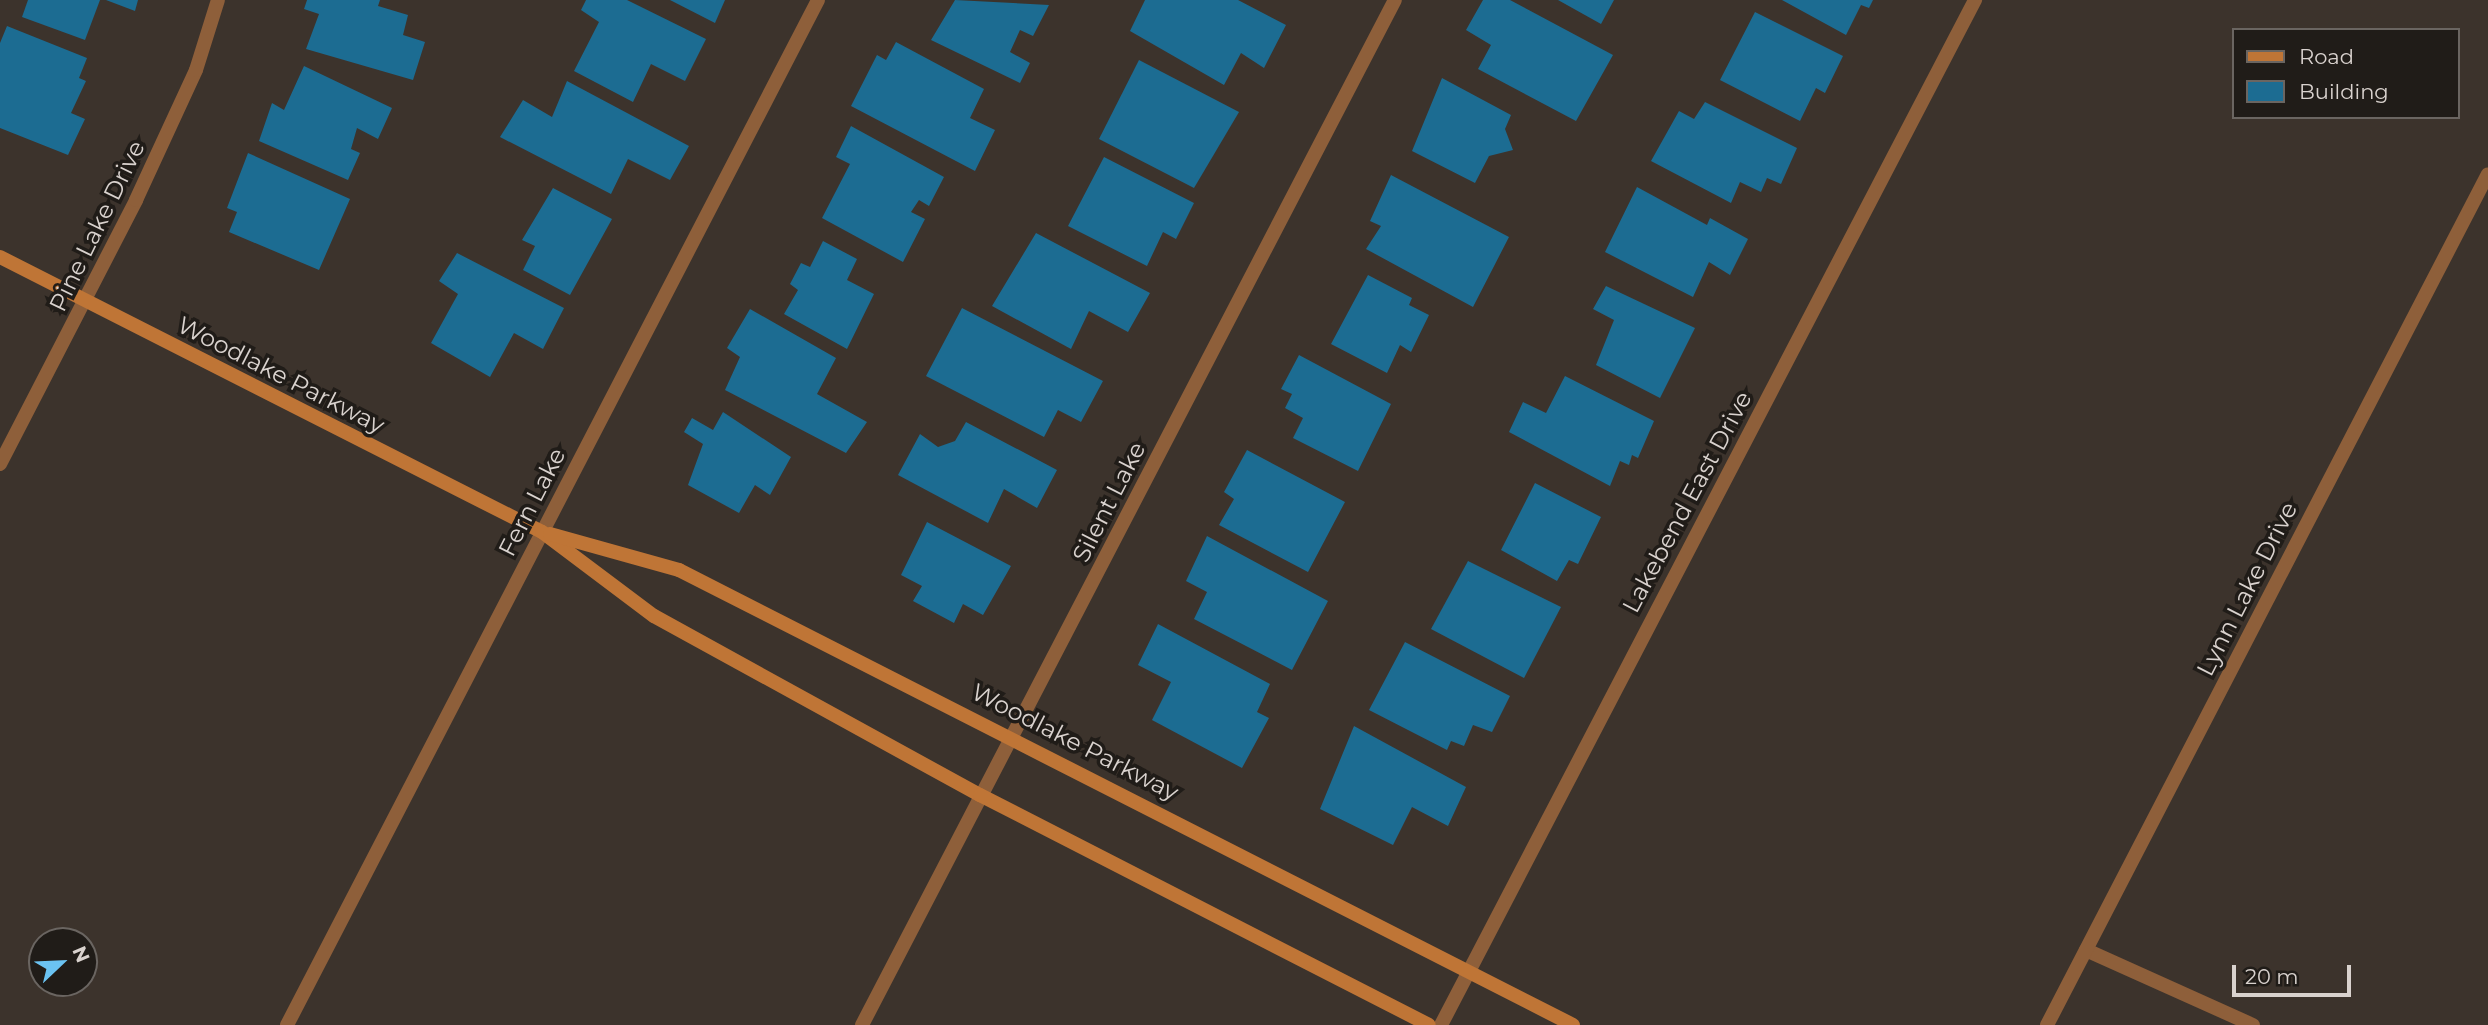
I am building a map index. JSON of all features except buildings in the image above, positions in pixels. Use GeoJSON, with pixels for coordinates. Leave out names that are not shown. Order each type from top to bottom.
{"type":"FeatureCollection","features":[{"type":"Feature","properties":{"kind":"street","name":"Pine Lake Drive"},"geometry":{"type":"LineString","coordinates":[[0,464],[87,303],[196,69],[218,0]]}},
{"type":"Feature","properties":{"kind":"street","name":"Fern Lake"},"geometry":{"type":"LineString","coordinates":[[286,1025],[818,0]]}},
{"type":"Feature","properties":{"kind":"street","name":"Silent Lake"},"geometry":{"type":"LineString","coordinates":[[862,1025],[1395,0]]}},
{"type":"Feature","properties":{"kind":"street","name":"Lakebend East Drive"},"geometry":{"type":"LineString","coordinates":[[1441,1025],[1975,0]]}},
{"type":"Feature","properties":{"kind":"street","name":"Lynn Lake Drive"},"geometry":{"type":"LineString","coordinates":[[2047,1025],[2488,174]]}},
{"type":"Feature","properties":{"kind":"street","name":"Woodlake Parkway"},"geometry":{"type":"LineString","coordinates":[[0,257],[542,532],[654,616],[980,795],[1429,1025]]}},
{"type":"Feature","properties":{"kind":"street","name":"Woodlake Parkway"},"geometry":{"type":"LineString","coordinates":[[542,532],[679,570],[1013,736],[1573,1025]]}},
{"type":"Feature","properties":{"kind":"street"},"geometry":{"type":"LineString","coordinates":[[2086,950],[2253,1025]]}}]}
